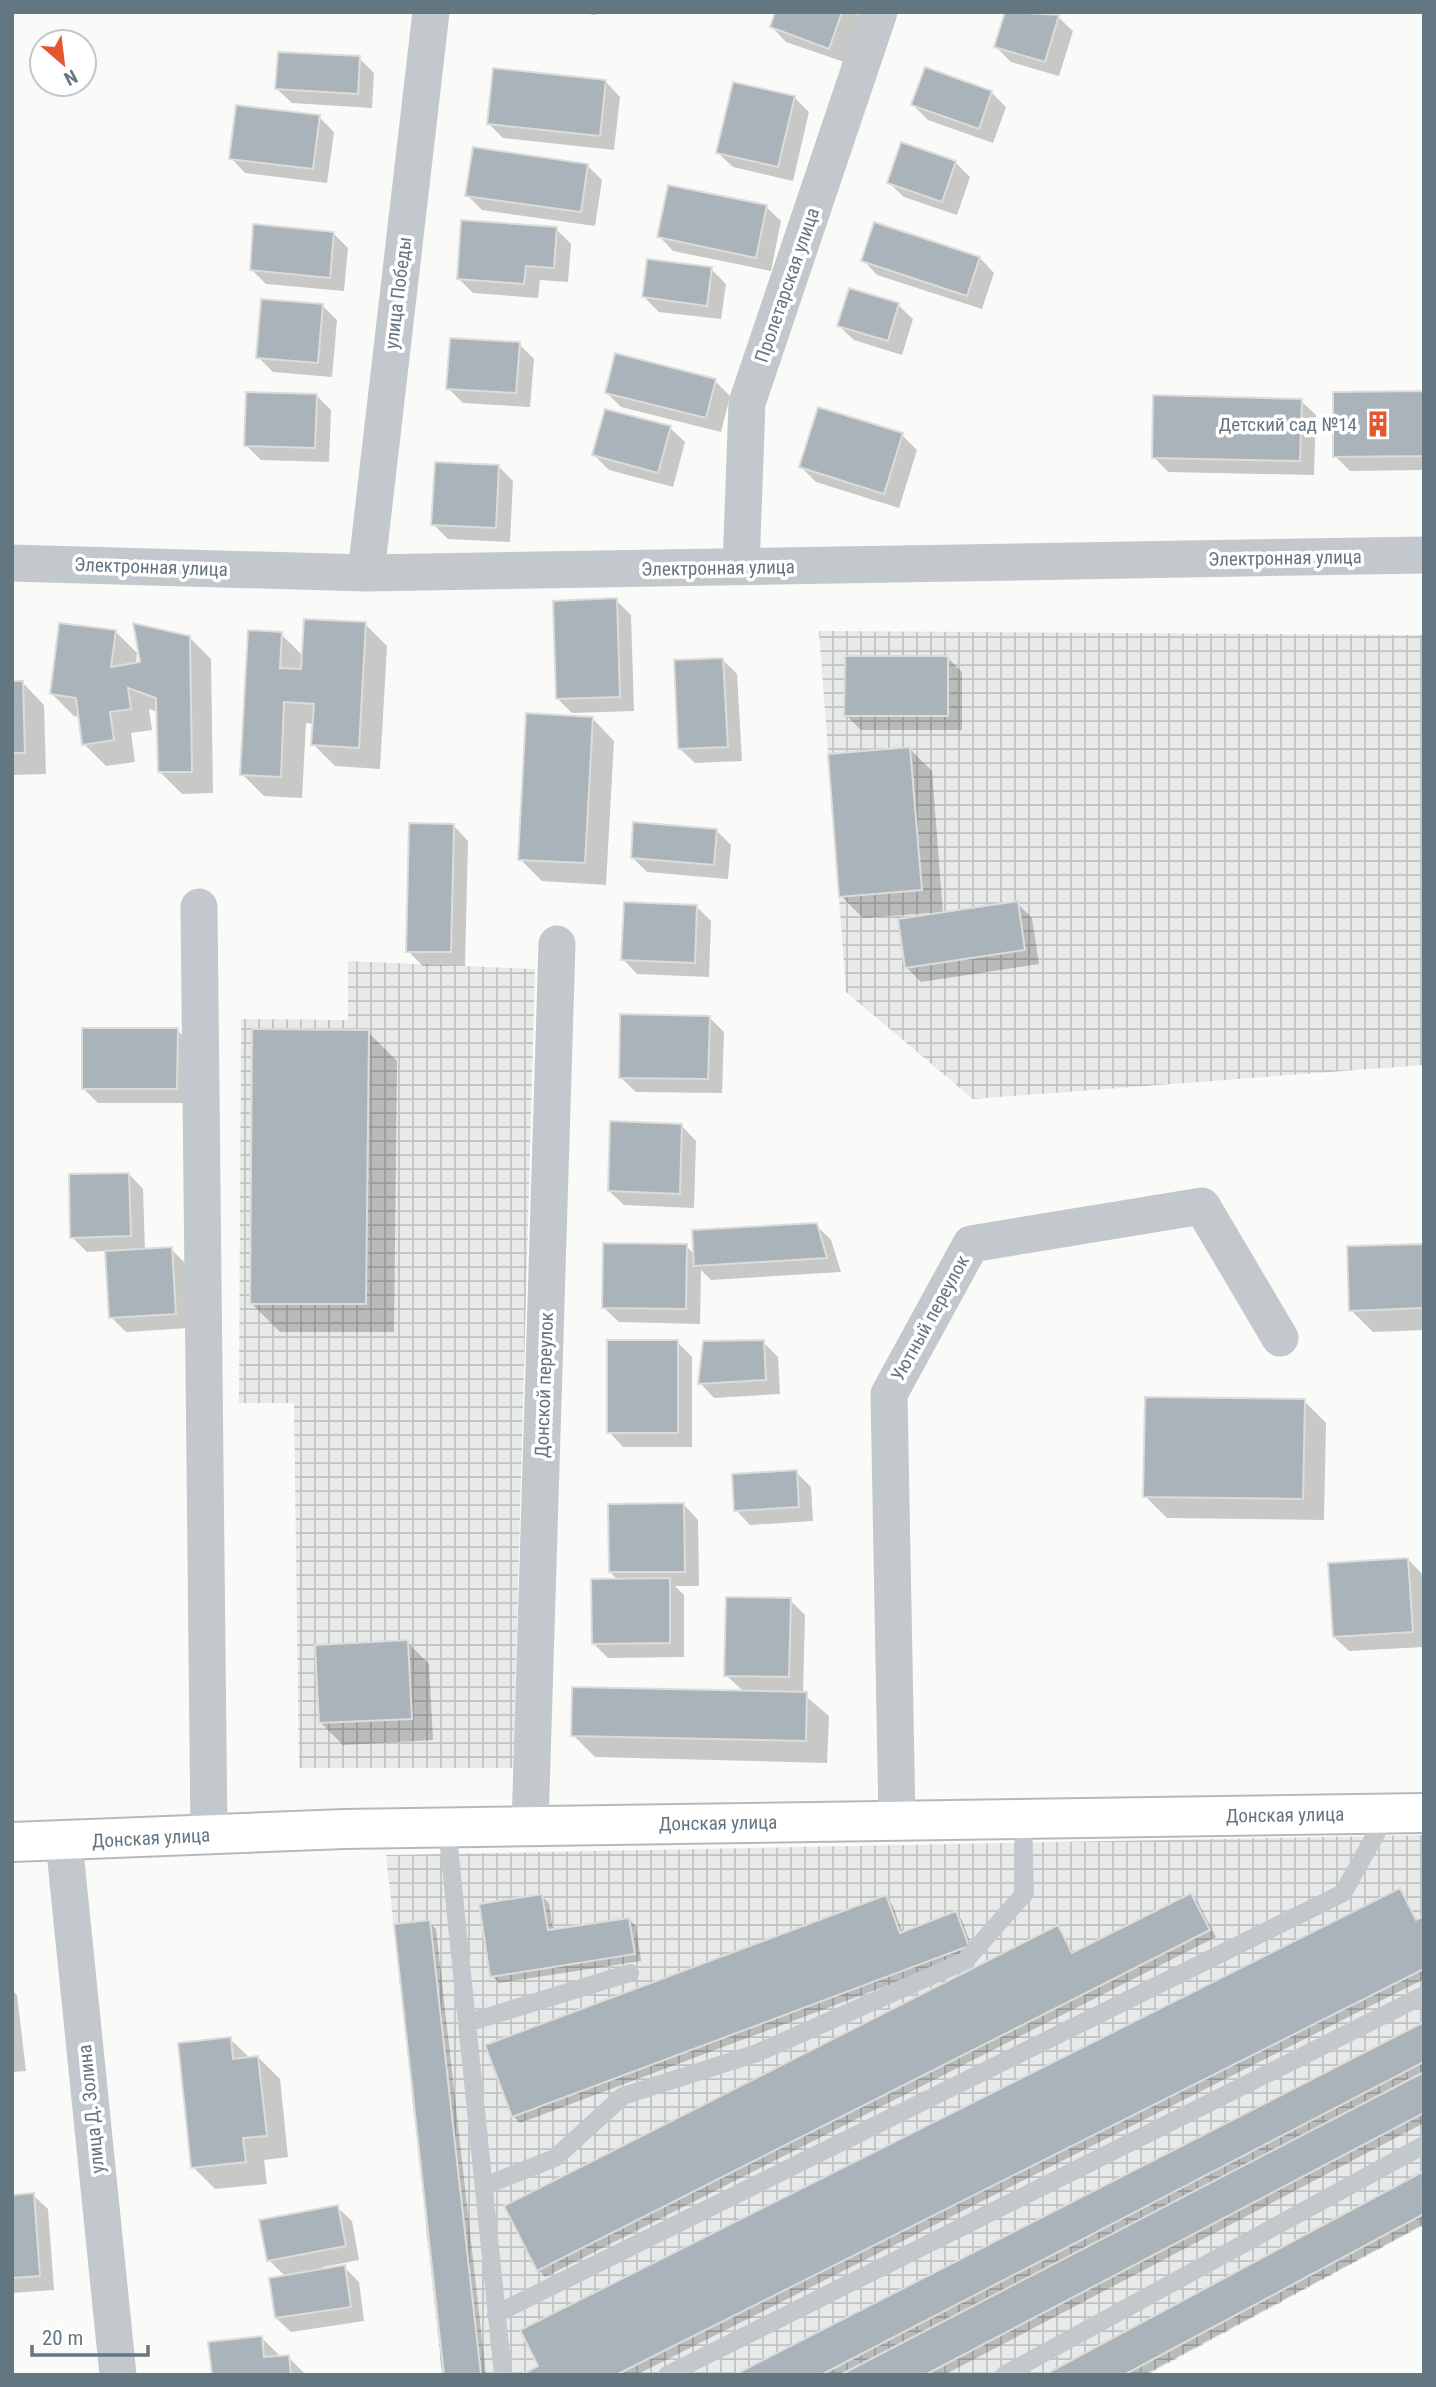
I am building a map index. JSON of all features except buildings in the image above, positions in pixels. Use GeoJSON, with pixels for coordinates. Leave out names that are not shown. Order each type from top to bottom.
{"type":"FeatureCollection","features":[{"type":"Feature","properties":{"kind":"street","name":"улица Победы"},"geometry":{"type":"LineString","coordinates":[[366,573],[431,12]]}},
{"type":"Feature","properties":{"kind":"street","name":"Пролетарская улица"},"geometry":{"type":"LineString","coordinates":[[741,567],[747,402],[879,12]]}},
{"type":"Feature","properties":{"kind":"street","name":"Электронная улица"},"geometry":{"type":"LineString","coordinates":[[12,563],[366,573],[1424,555]]}},
{"type":"Feature","properties":{"kind":"street"},"geometry":{"type":"LineString","coordinates":[[199,907],[209,1835]]}},
{"type":"Feature","properties":{"kind":"street","name":"Донской переулок"},"geometry":{"type":"LineString","coordinates":[[530,1826],[557,944]]}},
{"type":"Feature","properties":{"kind":"street","name":"Уютный переулок"},"geometry":{"type":"LineString","coordinates":[[897,1821],[888,1394],[971,1244],[1202,1206],[1280,1338]]}},
{"type":"Feature","properties":{"kind":"street","name":"Донская улица"},"geometry":{"type":"LineString","coordinates":[[12,1842],[447,1827],[1406,1813]]}},
{"type":"Feature","properties":{"kind":"street","name":"улица Д. Золина"},"geometry":{"type":"LineString","coordinates":[[64,1842],[118,2375]]}},
{"type":"Feature","properties":{"kind":"lane"},"geometry":{"type":"LineString","coordinates":[[496,2314],[1343,1894],[1406,1813]]}},
{"type":"Feature","properties":{"kind":"lane"},"geometry":{"type":"LineString","coordinates":[[484,2186],[555,2158],[624,2096],[757,2053],[965,1961],[1025,1893],[1023,1819]]}},
{"type":"Feature","properties":{"kind":"lane"},"geometry":{"type":"LineString","coordinates":[[447,1827],[503,2375]]}},
{"type":"Feature","properties":{"kind":"lane"},"geometry":{"type":"LineString","coordinates":[[467,2023],[630,1973]]}},
{"type":"Feature","properties":{"kind":"lane"},"geometry":{"type":"LineString","coordinates":[[667,2375],[1424,1995]]}},
{"type":"Feature","properties":{"kind":"lane"},"geometry":{"type":"LineString","coordinates":[[1004,2375],[1424,2146]]}},
{"type":"Feature","properties":{"kind":"shaded area"},"geometry":{"type":"Polygon","coordinates":[[[819,631],[1424,635],[1424,1065],[973,1099],[846,992],[819,631]]]}},
{"type":"Feature","properties":{"kind":"shaded area"},"geometry":{"type":"Polygon","coordinates":[[[348,961],[535,969],[513,1768],[299,1768],[294,1403],[239,1403],[241,1019],[348,1020],[348,961]]]}},
{"type":"Feature","properties":{"kind":"shaded area"},"geometry":{"type":"Polygon","coordinates":[[[1424,1835],[1424,2225],[1147,2375],[442,2375],[386,1855],[1424,1835]]]}},
{"type":"Feature","properties":{"kind":"place","name":"Детский сад №14"},"geometry":{"type":"Point","coordinates":[1378,424]}}]}
